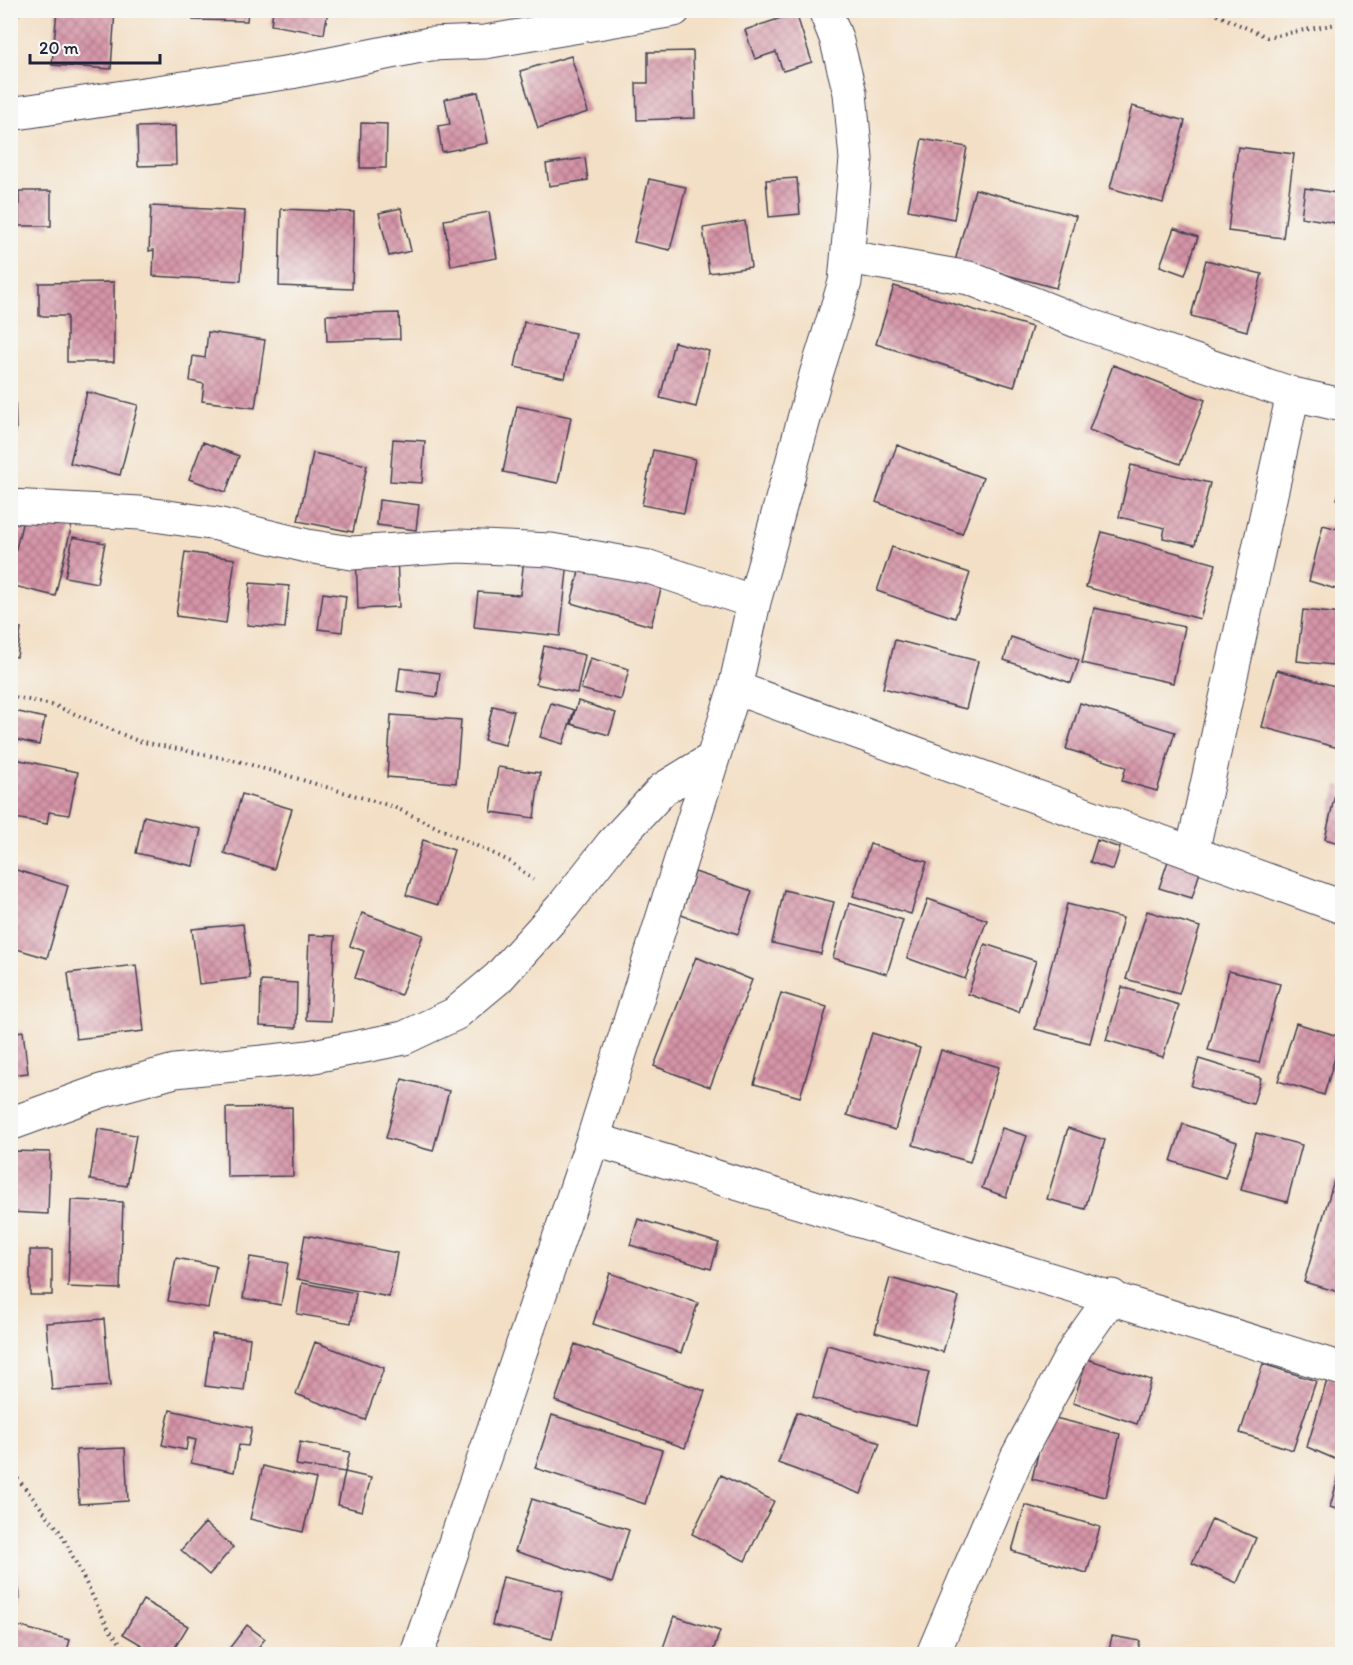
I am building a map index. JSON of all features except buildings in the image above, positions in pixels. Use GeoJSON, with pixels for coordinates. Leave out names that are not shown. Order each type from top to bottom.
{"type":"FeatureCollection","features":[{"type":"Feature","properties":{"kind":"street"},"geometry":{"type":"LineString","coordinates":[[10,114],[291,72],[430,44],[485,42],[674,10]]}},
{"type":"Feature","properties":{"kind":"street"},"geometry":{"type":"LineString","coordinates":[[417,1654],[593,1139],[735,688],[754,603],[816,375],[844,282],[856,159],[851,104],[836,38],[825,10]]}},
{"type":"Feature","properties":{"kind":"street"},"geometry":{"type":"LineString","coordinates":[[848,256],[969,278],[1079,322],[1293,394],[1342,405]]}},
{"type":"Feature","properties":{"kind":"street"},"geometry":{"type":"LineString","coordinates":[[1191,853],[1293,394]]}},
{"type":"Feature","properties":{"kind":"street"},"geometry":{"type":"LineString","coordinates":[[10,506],[151,514],[217,524],[307,546],[352,554],[459,546],[551,550],[649,567],[754,603]]}},
{"type":"Feature","properties":{"kind":"street"},"geometry":{"type":"LineString","coordinates":[[735,688],[1342,907]]}},
{"type":"Feature","properties":{"kind":"street"},"geometry":{"type":"LineString","coordinates":[[10,1124],[100,1091],[175,1071],[309,1057],[404,1038],[455,1014],[498,978],[563,906],[612,844],[663,789],[712,759]]}},
{"type":"Feature","properties":{"kind":"street"},"geometry":{"type":"LineString","coordinates":[[593,1139],[1112,1296],[1342,1369]]}},
{"type":"Feature","properties":{"kind":"street"},"geometry":{"type":"LineString","coordinates":[[933,1654],[1017,1457],[1076,1347],[1112,1296]]}},
{"type":"Feature","properties":{"kind":"path"},"geometry":{"type":"LineString","coordinates":[[10,38],[19,10]]}},
{"type":"Feature","properties":{"kind":"path"},"geometry":{"type":"LineString","coordinates":[[1206,10],[1267,37],[1342,22]]}},
{"type":"Feature","properties":{"kind":"path"},"geometry":{"type":"LineString","coordinates":[[10,696],[56,705],[138,741],[238,761],[394,807],[512,862],[563,906]]}},
{"type":"Feature","properties":{"kind":"path"},"geometry":{"type":"LineString","coordinates":[[10,1469],[61,1533],[110,1629],[129,1654]]}}]}
